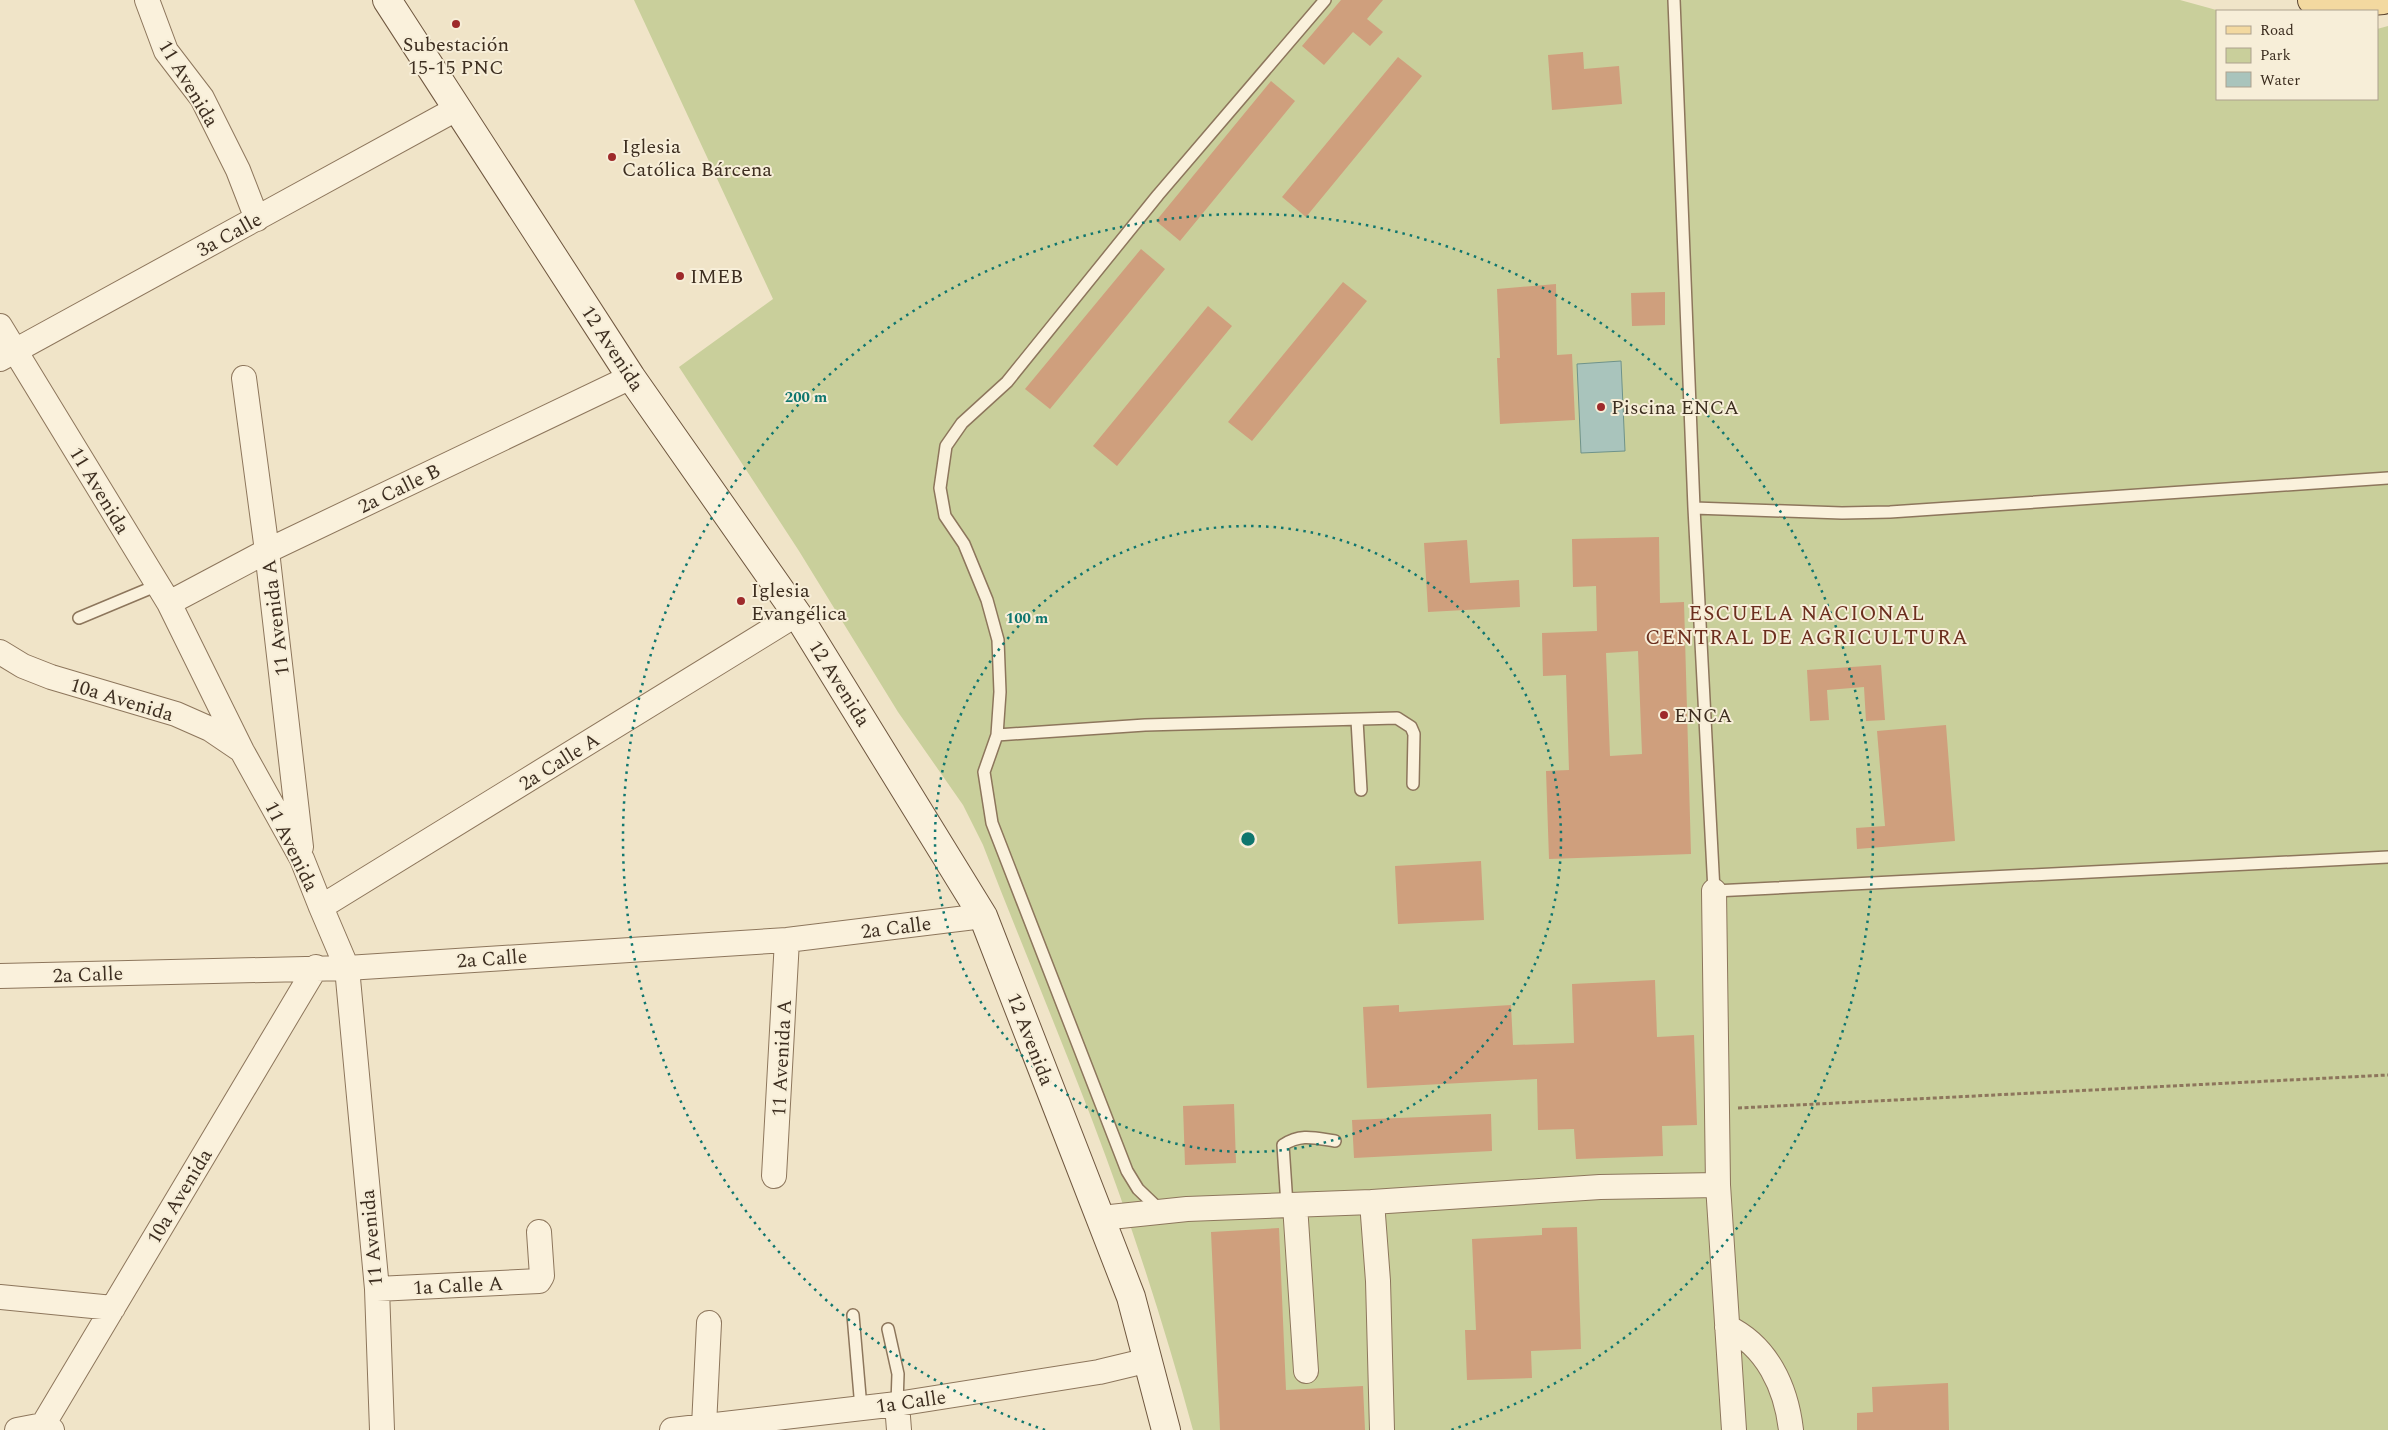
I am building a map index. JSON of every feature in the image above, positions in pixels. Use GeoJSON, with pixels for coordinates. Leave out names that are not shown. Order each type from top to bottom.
{"type":"FeatureCollection","features":[{"type":"Feature","properties":{"kind":"main road","name":"12 Avenida"},"geometry":{"type":"LineString","coordinates":[[387,0],[631,377],[797,614],[983,916],[1131,1297],[1166,1430]]}},
{"type":"Feature","properties":{"kind":"main road"},"geometry":{"type":"LineString","coordinates":[[2312,0],[2349,3],[2383,0]]}},
{"type":"Feature","properties":{"kind":"street","name":"11 Avenida"},"geometry":{"type":"LineString","coordinates":[[147,0],[166,51],[202,98],[238,170],[257,219]]}},
{"type":"Feature","properties":{"kind":"street","name":"3a Calle"},"geometry":{"type":"LineString","coordinates":[[8,355],[458,108]]}},
{"type":"Feature","properties":{"kind":"street","name":"11 Avenida"},"geometry":{"type":"LineString","coordinates":[[0,326],[8,355],[163,594],[242,751],[302,859],[320,907],[347,968],[377,1289],[382,1430]]}},
{"type":"Feature","properties":{"kind":"street","name":"2a Calle B"},"geometry":{"type":"LineString","coordinates":[[163,594],[267,551],[631,377]]}},
{"type":"Feature","properties":{"kind":"street","name":"11 Avenida A"},"geometry":{"type":"LineString","coordinates":[[244,378],[267,551],[302,859]]}},
{"type":"Feature","properties":{"kind":"street","name":"2a Calle A"},"geometry":{"type":"LineString","coordinates":[[320,907],[797,614]]}},
{"type":"Feature","properties":{"kind":"street","name":"10a Avenida"},"geometry":{"type":"LineString","coordinates":[[3,661],[176,714],[210,730],[242,751]]}},
{"type":"Feature","properties":{"kind":"street"},"geometry":{"type":"LineString","coordinates":[[1714,891],[1718,1186],[1734,1430]]}},
{"type":"Feature","properties":{"kind":"street","name":"2a Calle"},"geometry":{"type":"LineString","coordinates":[[0,976],[316,967],[347,968],[787,940],[983,916]]}},
{"type":"Feature","properties":{"kind":"street","name":"11 Avenida A"},"geometry":{"type":"LineString","coordinates":[[774,1176],[787,940]]}},
{"type":"Feature","properties":{"kind":"street","name":"10a Avenida"},"geometry":{"type":"LineString","coordinates":[[48,1427],[113,1308],[316,967]]}},
{"type":"Feature","properties":{"kind":"street"},"geometry":{"type":"LineString","coordinates":[[1101,1218],[1161,1211],[1372,1202],[1600,1188],[1718,1186]]}},
{"type":"Feature","properties":{"kind":"street"},"geometry":{"type":"LineString","coordinates":[[1372,1202],[1378,1281],[1382,1430]]}},
{"type":"Feature","properties":{"kind":"street"},"geometry":{"type":"LineString","coordinates":[[1291,1205],[1306,1371]]}},
{"type":"Feature","properties":{"kind":"street","name":"1a Calle A"},"geometry":{"type":"LineString","coordinates":[[377,1289],[539,1280],[542,1276],[539,1232]]}},
{"type":"Feature","properties":{"kind":"street"},"geometry":{"type":"LineString","coordinates":[[0,1297],[113,1308]]}},
{"type":"Feature","properties":{"kind":"street"},"geometry":{"type":"LineString","coordinates":[[704,1426],[709,1324]]}},
{"type":"Feature","properties":{"kind":"street"},"geometry":{"type":"LineString","coordinates":[[1727,1327],[1744,1335],[1756,1347],[1778,1378],[1790,1416],[1791,1430]]}},
{"type":"Feature","properties":{"kind":"street","name":"1a Calle"},"geometry":{"type":"LineString","coordinates":[[672,1430],[704,1426],[813,1422],[860,1408],[897,1404],[1098,1372],[1149,1360]]}},
{"type":"Feature","properties":{"kind":"street"},"geometry":{"type":"LineString","coordinates":[[897,1404],[899,1430]]}},
{"type":"Feature","properties":{"kind":"street"},"geometry":{"type":"LineString","coordinates":[[17,1430],[48,1427]]}},
{"type":"Feature","properties":{"kind":"lane"},"geometry":{"type":"LineString","coordinates":[[1161,1211],[1138,1189],[1127,1171],[992,823],[984,772],[997,734],[1000,692],[998,640],[987,600],[964,544],[945,516],[940,488],[946,446],[962,423],[1008,382],[1158,195],[1325,0]]}},
{"type":"Feature","properties":{"kind":"lane"},"geometry":{"type":"LineString","coordinates":[[1674,0],[1694,508],[1714,891],[2388,857]]}},
{"type":"Feature","properties":{"kind":"lane"},"geometry":{"type":"LineString","coordinates":[[1694,508],[1842,513],[1890,512],[2388,478]]}},
{"type":"Feature","properties":{"kind":"lane","name":"2a Calle B"},"geometry":{"type":"LineString","coordinates":[[79,618],[163,594]]}},
{"type":"Feature","properties":{"kind":"lane"},"geometry":{"type":"LineString","coordinates":[[997,734],[1145,725],[1397,718],[1411,727],[1414,742],[1413,784]]}},
{"type":"Feature","properties":{"kind":"lane"},"geometry":{"type":"LineString","coordinates":[[1357,720],[1361,790]]}},
{"type":"Feature","properties":{"kind":"lane"},"geometry":{"type":"LineString","coordinates":[[1291,1205],[1283,1145],[1294,1138],[1312,1137],[1335,1142]]}},
{"type":"Feature","properties":{"kind":"lane"},"geometry":{"type":"LineString","coordinates":[[853,1315],[860,1408]]}},
{"type":"Feature","properties":{"kind":"lane"},"geometry":{"type":"LineString","coordinates":[[888,1328],[898,1374],[897,1404]]}},
{"type":"Feature","properties":{"kind":"path"},"geometry":{"type":"LineString","coordinates":[[1717,1109],[2388,1075]]}},
{"type":"Feature","properties":{"kind":"green space"},"geometry":{"type":"Polygon","coordinates":[[[634,0],[2180,0],[2216,10],[2216,100],[2378,100],[2378,29],[2388,26],[2388,1430],[1193,1430],[1158,1311],[1105,1155],[983,845],[963,805],[898,712],[799,551],[679,367],[773,299],[634,0]]]}},
{"type":"Feature","properties":{"kind":"water","name":"Piscina ENCA"},"geometry":{"type":"Polygon","coordinates":[[[1621,361],[1625,451],[1581,453],[1577,364],[1621,361]]]}},
{"type":"Feature","properties":{"kind":"building"},"geometry":{"type":"Polygon","coordinates":[[[1341,0],[1383,0],[1367,19],[1383,32],[1370,46],[1353,32],[1324,65],[1302,46],[1341,0]]]}},
{"type":"Feature","properties":{"kind":"building"},"geometry":{"type":"Polygon","coordinates":[[[1583,52],[1584,69],[1619,66],[1622,104],[1552,110],[1548,55],[1583,52]]]}},
{"type":"Feature","properties":{"kind":"building"},"geometry":{"type":"Polygon","coordinates":[[[1398,57],[1422,76],[1306,217],[1282,197],[1398,57]]]}},
{"type":"Feature","properties":{"kind":"building"},"geometry":{"type":"Polygon","coordinates":[[[1271,81],[1295,101],[1180,241],[1156,221],[1271,81]]]}},
{"type":"Feature","properties":{"kind":"building"},"geometry":{"type":"Polygon","coordinates":[[[1141,249],[1165,269],[1050,409],[1025,389],[1141,249]]]}},
{"type":"Feature","properties":{"kind":"building"},"geometry":{"type":"Polygon","coordinates":[[[1343,282],[1367,301],[1252,441],[1228,422],[1343,282]]]}},
{"type":"Feature","properties":{"kind":"building"},"geometry":{"type":"Polygon","coordinates":[[[1556,284],[1557,355],[1572,354],[1575,420],[1500,424],[1497,358],[1500,358],[1497,289],[1556,284]]]}},
{"type":"Feature","properties":{"kind":"building"},"geometry":{"type":"Polygon","coordinates":[[[1665,292],[1665,325],[1632,326],[1631,293],[1665,292]]]}},
{"type":"Feature","properties":{"kind":"building"},"geometry":{"type":"Polygon","coordinates":[[[1208,306],[1232,326],[1117,466],[1093,446],[1208,306]]]}},
{"type":"Feature","properties":{"kind":"building","name":"ENCA"},"geometry":{"type":"Polygon","coordinates":[[[1659,537],[1660,603],[1684,602],[1691,854],[1549,859],[1546,771],[1569,770],[1566,675],[1543,676],[1542,633],[1597,631],[1596,586],[1573,587],[1572,539],[1659,537]],[[1638,651],[1606,653],[1610,756],[1642,754],[1638,651]]]}},
{"type":"Feature","properties":{"kind":"building"},"geometry":{"type":"Polygon","coordinates":[[[1467,540],[1470,583],[1519,580],[1520,607],[1428,612],[1424,543],[1467,540]]]}},
{"type":"Feature","properties":{"kind":"building"},"geometry":{"type":"Polygon","coordinates":[[[1881,665],[1885,720],[1866,721],[1864,687],[1827,690],[1829,720],[1810,721],[1807,670],[1881,665]]]}},
{"type":"Feature","properties":{"kind":"building"},"geometry":{"type":"Polygon","coordinates":[[[1946,725],[1955,841],[1857,849],[1856,828],[1885,826],[1877,731],[1946,725]]]}},
{"type":"Feature","properties":{"kind":"building"},"geometry":{"type":"Polygon","coordinates":[[[1481,861],[1484,920],[1398,924],[1395,866],[1481,861]]]}},
{"type":"Feature","properties":{"kind":"building"},"geometry":{"type":"Polygon","coordinates":[[[1655,980],[1657,1037],[1694,1035],[1697,1125],[1662,1126],[1663,1156],[1576,1159],[1574,1129],[1538,1130],[1537,1079],[1367,1088],[1363,1007],[1399,1005],[1399,1012],[1511,1005],[1513,1045],[1574,1043],[1572,984],[1655,980]]]}},
{"type":"Feature","properties":{"kind":"building"},"geometry":{"type":"Polygon","coordinates":[[[1234,1104],[1236,1163],[1185,1165],[1183,1106],[1234,1104]]]}},
{"type":"Feature","properties":{"kind":"building"},"geometry":{"type":"Polygon","coordinates":[[[1491,1114],[1492,1151],[1354,1158],[1352,1120],[1491,1114]]]}},
{"type":"Feature","properties":{"kind":"building"},"geometry":{"type":"Polygon","coordinates":[[[1577,1227],[1581,1349],[1531,1351],[1532,1378],[1467,1380],[1465,1330],[1476,1330],[1472,1239],[1542,1235],[1542,1228],[1577,1227]]]}},
{"type":"Feature","properties":{"kind":"building"},"geometry":{"type":"Polygon","coordinates":[[[1279,1228],[1286,1390],[1363,1386],[1365,1430],[1220,1430],[1211,1232],[1279,1228]]]}},
{"type":"Feature","properties":{"kind":"building"},"geometry":{"type":"Polygon","coordinates":[[[1948,1383],[1949,1430],[1857,1430],[1857,1413],[1873,1412],[1872,1387],[1948,1383]]]}},
{"type":"Feature","properties":{"kind":"place","name":"Subestación 15-15 PNC"},"geometry":{"type":"Point","coordinates":[456,24]}},
{"type":"Feature","properties":{"kind":"place","name":"Iglesia Católica Bárcena"},"geometry":{"type":"Point","coordinates":[612,157]}},
{"type":"Feature","properties":{"kind":"place","name":"IMEB"},"geometry":{"type":"Point","coordinates":[680,276]}},
{"type":"Feature","properties":{"kind":"place","name":"Piscina ENCA"},"geometry":{"type":"Point","coordinates":[1601,407]}},
{"type":"Feature","properties":{"kind":"place","name":"Iglesia Evangélica"},"geometry":{"type":"Point","coordinates":[741,601]}},
{"type":"Feature","properties":{"kind":"place","name":"ENCA"},"geometry":{"type":"Point","coordinates":[1664,715]}},
{"type":"Feature","properties":{"kind":"district","name":"ESCUELA NACIONAL CENTRAL DE AGRICULTURA"},"geometry":{"type":"Point","coordinates":[1807,625]}}]}
